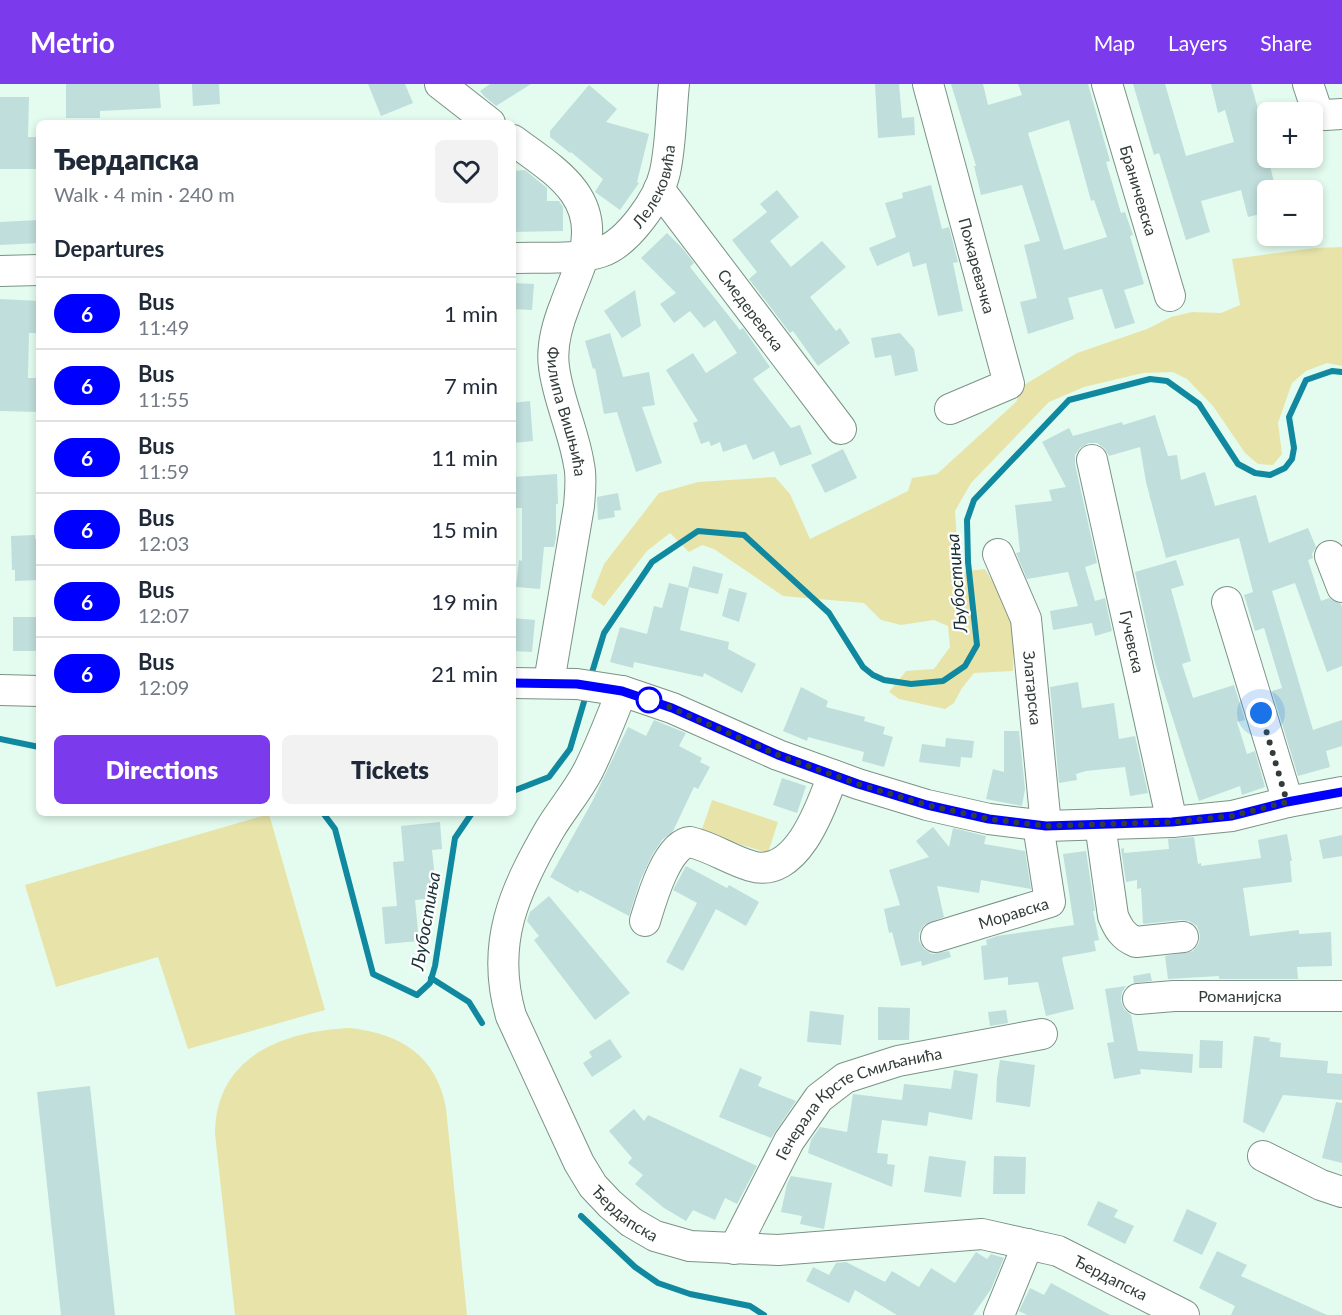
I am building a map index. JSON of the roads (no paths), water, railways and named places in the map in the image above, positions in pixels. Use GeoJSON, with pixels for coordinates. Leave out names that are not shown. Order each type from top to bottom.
{"type":"FeatureCollection","features":[{"type":"Feature","properties":{"kind":"street"},"geometry":{"type":"LineString","coordinates":[[440,84],[486,120]]}},
{"type":"Feature","properties":{"kind":"street","name":"Лелековића"},"geometry":{"type":"LineString","coordinates":[[516,258],[584,256],[615,246],[626,237],[638,223],[659,189],[665,172],[674,84]]}},
{"type":"Feature","properties":{"kind":"street","name":"Пожаревачка"},"geometry":{"type":"LineString","coordinates":[[928,84],[1009,384],[950,409]]}},
{"type":"Feature","properties":{"kind":"street","name":"Браничевска"},"geometry":{"type":"LineString","coordinates":[[1107,84],[1170,296]]}},
{"type":"Feature","properties":{"kind":"street","name":"Филипа Вишњића"},"geometry":{"type":"LineString","coordinates":[[516,142],[555,171],[580,198],[588,226],[584,256],[561,315],[553,343],[554,367],[579,464],[581,483],[579,506],[587,686]]}},
{"type":"Feature","properties":{"kind":"street","name":"Смедеревска"},"geometry":{"type":"LineString","coordinates":[[659,189],[842,429]]}},
{"type":"Feature","properties":{"kind":"street"},"geometry":{"type":"LineString","coordinates":[[0,271],[36,270]]}},
{"type":"Feature","properties":{"kind":"street","name":"Гучевска"},"geometry":{"type":"LineString","coordinates":[[1092,460],[1172,822]]}},
{"type":"Feature","properties":{"kind":"street","name":"Златарска"},"geometry":{"type":"LineString","coordinates":[[998,554],[1023,612],[1029,636],[1042,825]]}},
{"type":"Feature","properties":{"kind":"street"},"geometry":{"type":"LineString","coordinates":[[1330,556],[1342,587]]}},
{"type":"Feature","properties":{"kind":"street"},"geometry":{"type":"LineString","coordinates":[[1227,602],[1287,802]]}},
{"type":"Feature","properties":{"kind":"street"},"geometry":{"type":"LineString","coordinates":[[516,683],[587,686],[672,708],[778,755],[833,775],[927,805],[989,819],[1042,825],[1172,822],[1232,816],[1287,802],[1342,792]]}},
{"type":"Feature","properties":{"kind":"street","name":"Ђердапска"},"geometry":{"type":"LineString","coordinates":[[587,686],[587,772],[550,829],[522,881],[507,923],[502,953],[502,973],[511,1016],[579,1163],[599,1192],[631,1222],[655,1236],[690,1246],[778,1250],[982,1234],[1058,1251],[1184,1315]]}},
{"type":"Feature","properties":{"kind":"street"},"geometry":{"type":"LineString","coordinates":[[0,690],[36,690]]}},
{"type":"Feature","properties":{"kind":"street"},"geometry":{"type":"LineString","coordinates":[[645,921],[663,871],[678,848],[690,842],[750,866],[764,869],[779,864],[792,853],[810,830],[833,775]]}},
{"type":"Feature","properties":{"kind":"street"},"geometry":{"type":"LineString","coordinates":[[1100,824],[1113,916],[1119,929],[1130,940],[1136,942],[1183,937]]}},
{"type":"Feature","properties":{"kind":"street","name":"Моравска"},"geometry":{"type":"LineString","coordinates":[[936,937],[1050,902],[1042,825]]}},
{"type":"Feature","properties":{"kind":"street","name":"Романијска"},"geometry":{"type":"LineString","coordinates":[[1138,999],[1174,996],[1342,996]]}},
{"type":"Feature","properties":{"kind":"street","name":"Генерала Крсте Смиљанића"},"geometry":{"type":"LineString","coordinates":[[734,1249],[789,1141],[819,1098],[845,1078],[898,1061],[1042,1034]]}},
{"type":"Feature","properties":{"kind":"street"},"geometry":{"type":"LineString","coordinates":[[1263,1156],[1321,1185],[1342,1192]]}},
{"type":"Feature","properties":{"kind":"street"},"geometry":{"type":"LineString","coordinates":[[999,1315],[1028,1244]]}},
{"type":"Feature","properties":{"kind":"waterway","name":"Љубостиња"},"geometry":{"type":"LineString","coordinates":[[590,679],[604,633],[652,562],[698,531],[744,535],[829,613],[863,667],[873,675],[884,680],[911,684],[943,681],[965,666],[977,645],[968,562],[967,520],[974,500],[1069,400],[1150,379],[1167,381],[1199,404],[1238,464],[1255,473],[1270,475],[1285,468],[1292,459],[1294,448],[1289,417],[1306,380],[1332,371],[1342,372]]}},
{"type":"Feature","properties":{"kind":"waterway","name":"Љубостиња"},"geometry":{"type":"LineString","coordinates":[[516,790],[549,777],[570,749],[586,695]]}},
{"type":"Feature","properties":{"kind":"waterway","name":"Љубостиња"},"geometry":{"type":"LineString","coordinates":[[0,739],[36,746]]}},
{"type":"Feature","properties":{"kind":"waterway","name":"Љубостиња"},"geometry":{"type":"LineString","coordinates":[[325,816],[335,829],[373,974],[417,995],[430,983],[435,966],[455,838],[470,816]]}},
{"type":"Feature","properties":{"kind":"waterway"},"geometry":{"type":"LineString","coordinates":[[431,978],[469,1002],[482,1023]]}},
{"type":"Feature","properties":{"kind":"waterway"},"geometry":{"type":"LineString","coordinates":[[581,1216],[635,1267],[658,1283],[690,1294],[750,1306],[764,1315]]}}]}
